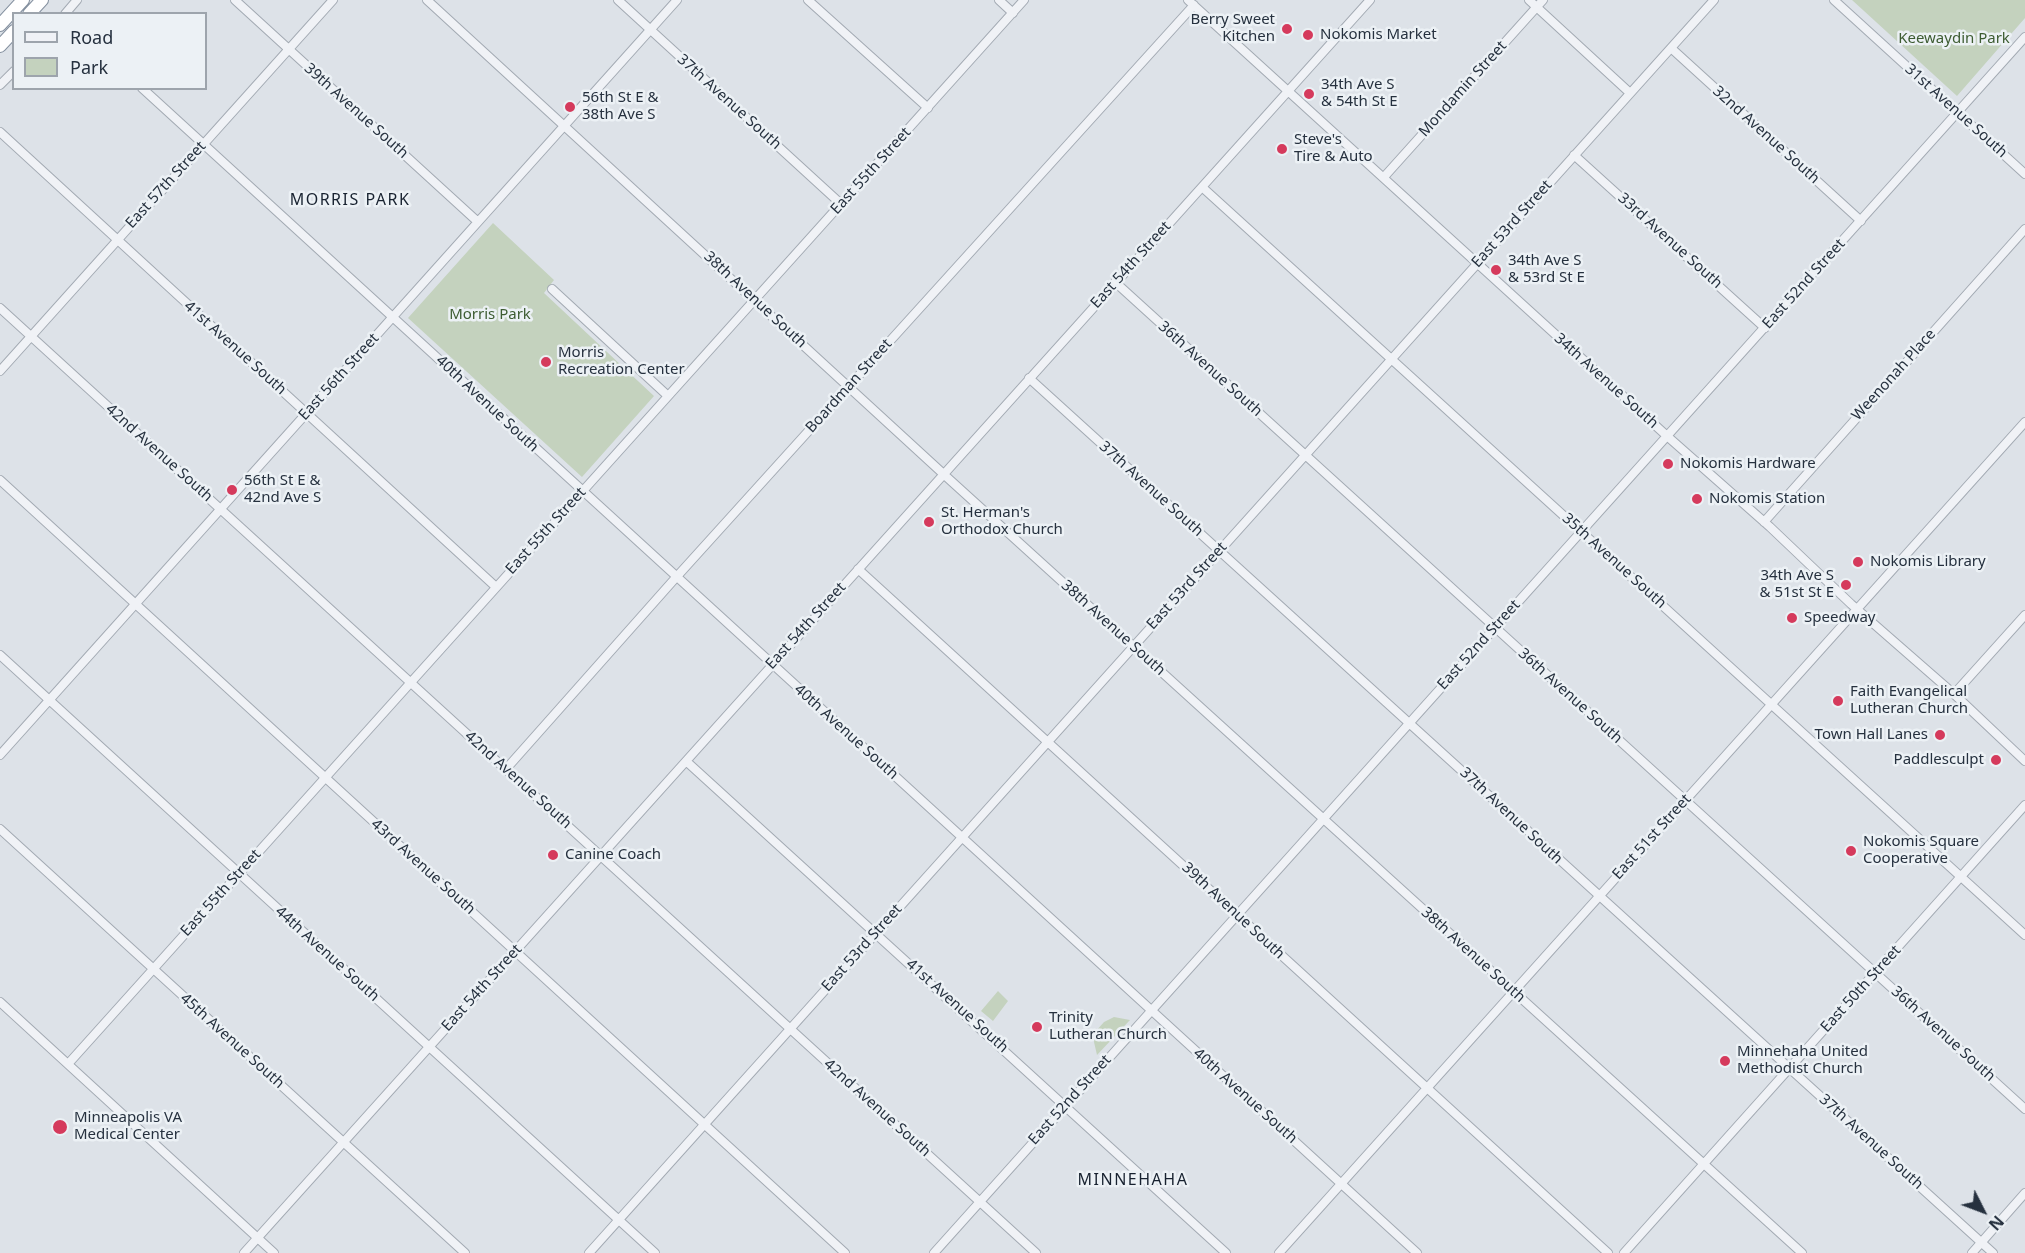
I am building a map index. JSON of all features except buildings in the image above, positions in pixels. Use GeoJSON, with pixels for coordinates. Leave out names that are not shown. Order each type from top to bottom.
{"type":"FeatureCollection","features":[{"type":"Feature","properties":{"kind":"highway"},"geometry":{"type":"LineString","coordinates":[[0,25],[23,0]]}},
{"type":"Feature","properties":{"kind":"highway"},"geometry":{"type":"LineString","coordinates":[[31,12],[42,0]]}},
{"type":"Feature","properties":{"kind":"highway"},"geometry":{"type":"LineString","coordinates":[[0,46],[12,33]]}},
{"type":"Feature","properties":{"kind":"street"},"geometry":{"type":"LineString","coordinates":[[67,12],[77,0]]}},
{"type":"Feature","properties":{"kind":"street","name":"39th Avenue South"},"geometry":{"type":"LineString","coordinates":[[235,0],[478,222]]}},
{"type":"Feature","properties":{"kind":"street","name":"East 57th Street"},"geometry":{"type":"LineString","coordinates":[[0,371],[333,0]]}},
{"type":"Feature","properties":{"kind":"street","name":"38th Avenue South"},"geometry":{"type":"LineString","coordinates":[[427,0],[943,473],[1802,1253]]}},
{"type":"Feature","properties":{"kind":"street","name":"37th Avenue South"},"geometry":{"type":"LineString","coordinates":[[618,0],[841,204]]}},
{"type":"Feature","properties":{"kind":"street","name":"East 56th Street"},"geometry":{"type":"LineString","coordinates":[[0,755],[677,0]]}},
{"type":"Feature","properties":{"kind":"street"},"geometry":{"type":"LineString","coordinates":[[808,0],[928,108]]}},
{"type":"Feature","properties":{"kind":"street"},"geometry":{"type":"LineString","coordinates":[[999,0],[1013,13]]}},
{"type":"Feature","properties":{"kind":"street","name":"East 55th Street"},"geometry":{"type":"LineString","coordinates":[[68,1064],[1024,0]]}},
{"type":"Feature","properties":{"kind":"street","name":"East 54th Street"},"geometry":{"type":"LineString","coordinates":[[244,1253],[1370,0]]}},
{"type":"Feature","properties":{"kind":"street"},"geometry":{"type":"LineString","coordinates":[[1529,0],[1539,3],[1630,93]]}},
{"type":"Feature","properties":{"kind":"street","name":"East 53rd Street"},"geometry":{"type":"LineString","coordinates":[[589,1253],[1714,0]]}},
{"type":"Feature","properties":{"kind":"street","name":"31st Avenue South"},"geometry":{"type":"LineString","coordinates":[[1834,0],[2025,174]]}},
{"type":"Feature","properties":{"kind":"street","name":"34th Avenue South"},"geometry":{"type":"LineString","coordinates":[[1191,2],[2025,761]]}},
{"type":"Feature","properties":{"kind":"street","name":"Boardman Street"},"geometry":{"type":"LineString","coordinates":[[506,769],[1191,2]]}},
{"type":"Feature","properties":{"kind":"street","name":"Mondamin Street"},"geometry":{"type":"LineString","coordinates":[[1384,177],[1539,3]]}},
{"type":"Feature","properties":{"kind":"street","name":"East 52nd Street"},"geometry":{"type":"LineString","coordinates":[[934,1253],[2025,37]]}},
{"type":"Feature","properties":{"kind":"street","name":"32nd Avenue South"},"geometry":{"type":"LineString","coordinates":[[1671,48],[1861,221]]}},
{"type":"Feature","properties":{"kind":"street"},"geometry":{"type":"LineString","coordinates":[[0,86],[12,72]]}},
{"type":"Feature","properties":{"kind":"street","name":"40th Avenue South"},"geometry":{"type":"LineString","coordinates":[[144,90],[1417,1253]]}},
{"type":"Feature","properties":{"kind":"street","name":"41st Avenue South"},"geometry":{"type":"LineString","coordinates":[[0,132],[496,587]]}},
{"type":"Feature","properties":{"kind":"street","name":"33rd Avenue South"},"geometry":{"type":"LineString","coordinates":[[1574,155],[1765,328]]}},
{"type":"Feature","properties":{"kind":"street","name":"35th Avenue South"},"geometry":{"type":"LineString","coordinates":[[1202,187],[2025,935]]}},
{"type":"Feature","properties":{"kind":"street","name":"Weenonah Place"},"geometry":{"type":"LineString","coordinates":[[1764,522],[2025,229]]}},
{"type":"Feature","properties":{"kind":"street","name":"36th Avenue South"},"geometry":{"type":"LineString","coordinates":[[1115,282],[2025,1109]]}},
{"type":"Feature","properties":{"kind":"street"},"geometry":{"type":"LineString","coordinates":[[552,290],[668,396]]}},
{"type":"Feature","properties":{"kind":"street","name":"42nd Avenue South"},"geometry":{"type":"LineString","coordinates":[[0,308],[1036,1253]]}},
{"type":"Feature","properties":{"kind":"street","name":"37th Avenue South"},"geometry":{"type":"LineString","coordinates":[[1029,378],[1993,1253]]}},
{"type":"Feature","properties":{"kind":"street","name":"East 51st Street"},"geometry":{"type":"LineString","coordinates":[[1279,1253],[2025,422]]}},
{"type":"Feature","properties":{"kind":"street","name":"43rd Avenue South"},"geometry":{"type":"LineString","coordinates":[[0,480],[846,1253]]}},
{"type":"Feature","properties":{"kind":"street","name":"39th Avenue South"},"geometry":{"type":"LineString","coordinates":[[858,569],[1608,1253]]}},
{"type":"Feature","properties":{"kind":"street"},"geometry":{"type":"LineString","coordinates":[[1954,694],[2025,615]]}},
{"type":"Feature","properties":{"kind":"street","name":"44th Avenue South"},"geometry":{"type":"LineString","coordinates":[[0,655],[655,1253]]}},
{"type":"Feature","properties":{"kind":"street","name":"41st Avenue South"},"geometry":{"type":"LineString","coordinates":[[686,761],[1226,1253]]}},
{"type":"Feature","properties":{"kind":"street","name":"East 50th Street"},"geometry":{"type":"LineString","coordinates":[[1624,1253],[2025,806]]}},
{"type":"Feature","properties":{"kind":"street","name":"45th Avenue South"},"geometry":{"type":"LineString","coordinates":[[0,829],[465,1253]]}},
{"type":"Feature","properties":{"kind":"street"},"geometry":{"type":"LineString","coordinates":[[0,1002],[274,1253]]}},
{"type":"Feature","properties":{"kind":"street"},"geometry":{"type":"LineString","coordinates":[[1972,1253],[2025,1193]]}},
{"type":"Feature","properties":{"kind":"green space","name":"Keewaydin Park"},"geometry":{"type":"Polygon","coordinates":[[[1852,0],[2025,0],[2025,18],[1957,96],[1852,0]]]}},
{"type":"Feature","properties":{"kind":"green space","name":"Morris Park"},"geometry":{"type":"Polygon","coordinates":[[[493,223],[554,280],[544,293],[654,396],[582,477],[408,318],[493,223]]]}},
{"type":"Feature","properties":{"kind":"green space"},"geometry":{"type":"Polygon","coordinates":[[[998,991],[1008,1001],[993,1021],[981,1011],[998,991]]]}},
{"type":"Feature","properties":{"kind":"green space"},"geometry":{"type":"Polygon","coordinates":[[[1114,1017],[1130,1020],[1097,1055],[1094,1042],[1096,1031],[1104,1022],[1114,1017]]]}},
{"type":"Feature","properties":{"kind":"place","name":"Berry Sweet Kitchen"},"geometry":{"type":"Point","coordinates":[1287,29]}},
{"type":"Feature","properties":{"kind":"place","name":"Nokomis Market"},"geometry":{"type":"Point","coordinates":[1308,35]}},
{"type":"Feature","properties":{"kind":"place","name":"34th Ave S & 54th St E"},"geometry":{"type":"Point","coordinates":[1309,94]}},
{"type":"Feature","properties":{"kind":"place","name":"56th St E & 38th Ave S"},"geometry":{"type":"Point","coordinates":[570,107]}},
{"type":"Feature","properties":{"kind":"place","name":"Steve's Tire & Auto"},"geometry":{"type":"Point","coordinates":[1282,149]}},
{"type":"Feature","properties":{"kind":"place","name":"34th Ave S & 53rd St E"},"geometry":{"type":"Point","coordinates":[1496,270]}},
{"type":"Feature","properties":{"kind":"place","name":"Morris Recreation Center"},"geometry":{"type":"Point","coordinates":[546,362]}},
{"type":"Feature","properties":{"kind":"place","name":"Nokomis Hardware"},"geometry":{"type":"Point","coordinates":[1668,464]}},
{"type":"Feature","properties":{"kind":"place","name":"56th St E & 42nd Ave S"},"geometry":{"type":"Point","coordinates":[232,490]}},
{"type":"Feature","properties":{"kind":"place","name":"Nokomis Station"},"geometry":{"type":"Point","coordinates":[1697,499]}},
{"type":"Feature","properties":{"kind":"place","name":"St. Herman's Orthodox Church"},"geometry":{"type":"Point","coordinates":[929,522]}},
{"type":"Feature","properties":{"kind":"place","name":"Nokomis Library"},"geometry":{"type":"Point","coordinates":[1858,562]}},
{"type":"Feature","properties":{"kind":"place","name":"34th Ave S & 51st St E"},"geometry":{"type":"Point","coordinates":[1846,585]}},
{"type":"Feature","properties":{"kind":"place","name":"Speedway"},"geometry":{"type":"Point","coordinates":[1792,618]}},
{"type":"Feature","properties":{"kind":"place","name":"Faith Evangelical Lutheran Church"},"geometry":{"type":"Point","coordinates":[1838,701]}},
{"type":"Feature","properties":{"kind":"place","name":"Town Hall Lanes"},"geometry":{"type":"Point","coordinates":[1940,735]}},
{"type":"Feature","properties":{"kind":"place","name":"Paddlesculpt"},"geometry":{"type":"Point","coordinates":[1996,760]}},
{"type":"Feature","properties":{"kind":"place","name":"Nokomis Square Cooperative"},"geometry":{"type":"Point","coordinates":[1851,851]}},
{"type":"Feature","properties":{"kind":"place","name":"Canine Coach"},"geometry":{"type":"Point","coordinates":[553,855]}},
{"type":"Feature","properties":{"kind":"place","name":"Trinity Lutheran Church"},"geometry":{"type":"Point","coordinates":[1037,1027]}},
{"type":"Feature","properties":{"kind":"place","name":"Minnehaha United Methodist Church"},"geometry":{"type":"Point","coordinates":[1725,1061]}},
{"type":"Feature","properties":{"kind":"place","name":"Minneapolis VA Medical Center"},"geometry":{"type":"Point","coordinates":[60,1127]}},
{"type":"Feature","properties":{"kind":"district","name":"MORRIS PARK"},"geometry":{"type":"Point","coordinates":[350,200]}},
{"type":"Feature","properties":{"kind":"district","name":"MINNEHAHA"},"geometry":{"type":"Point","coordinates":[1133,1180]}}]}
